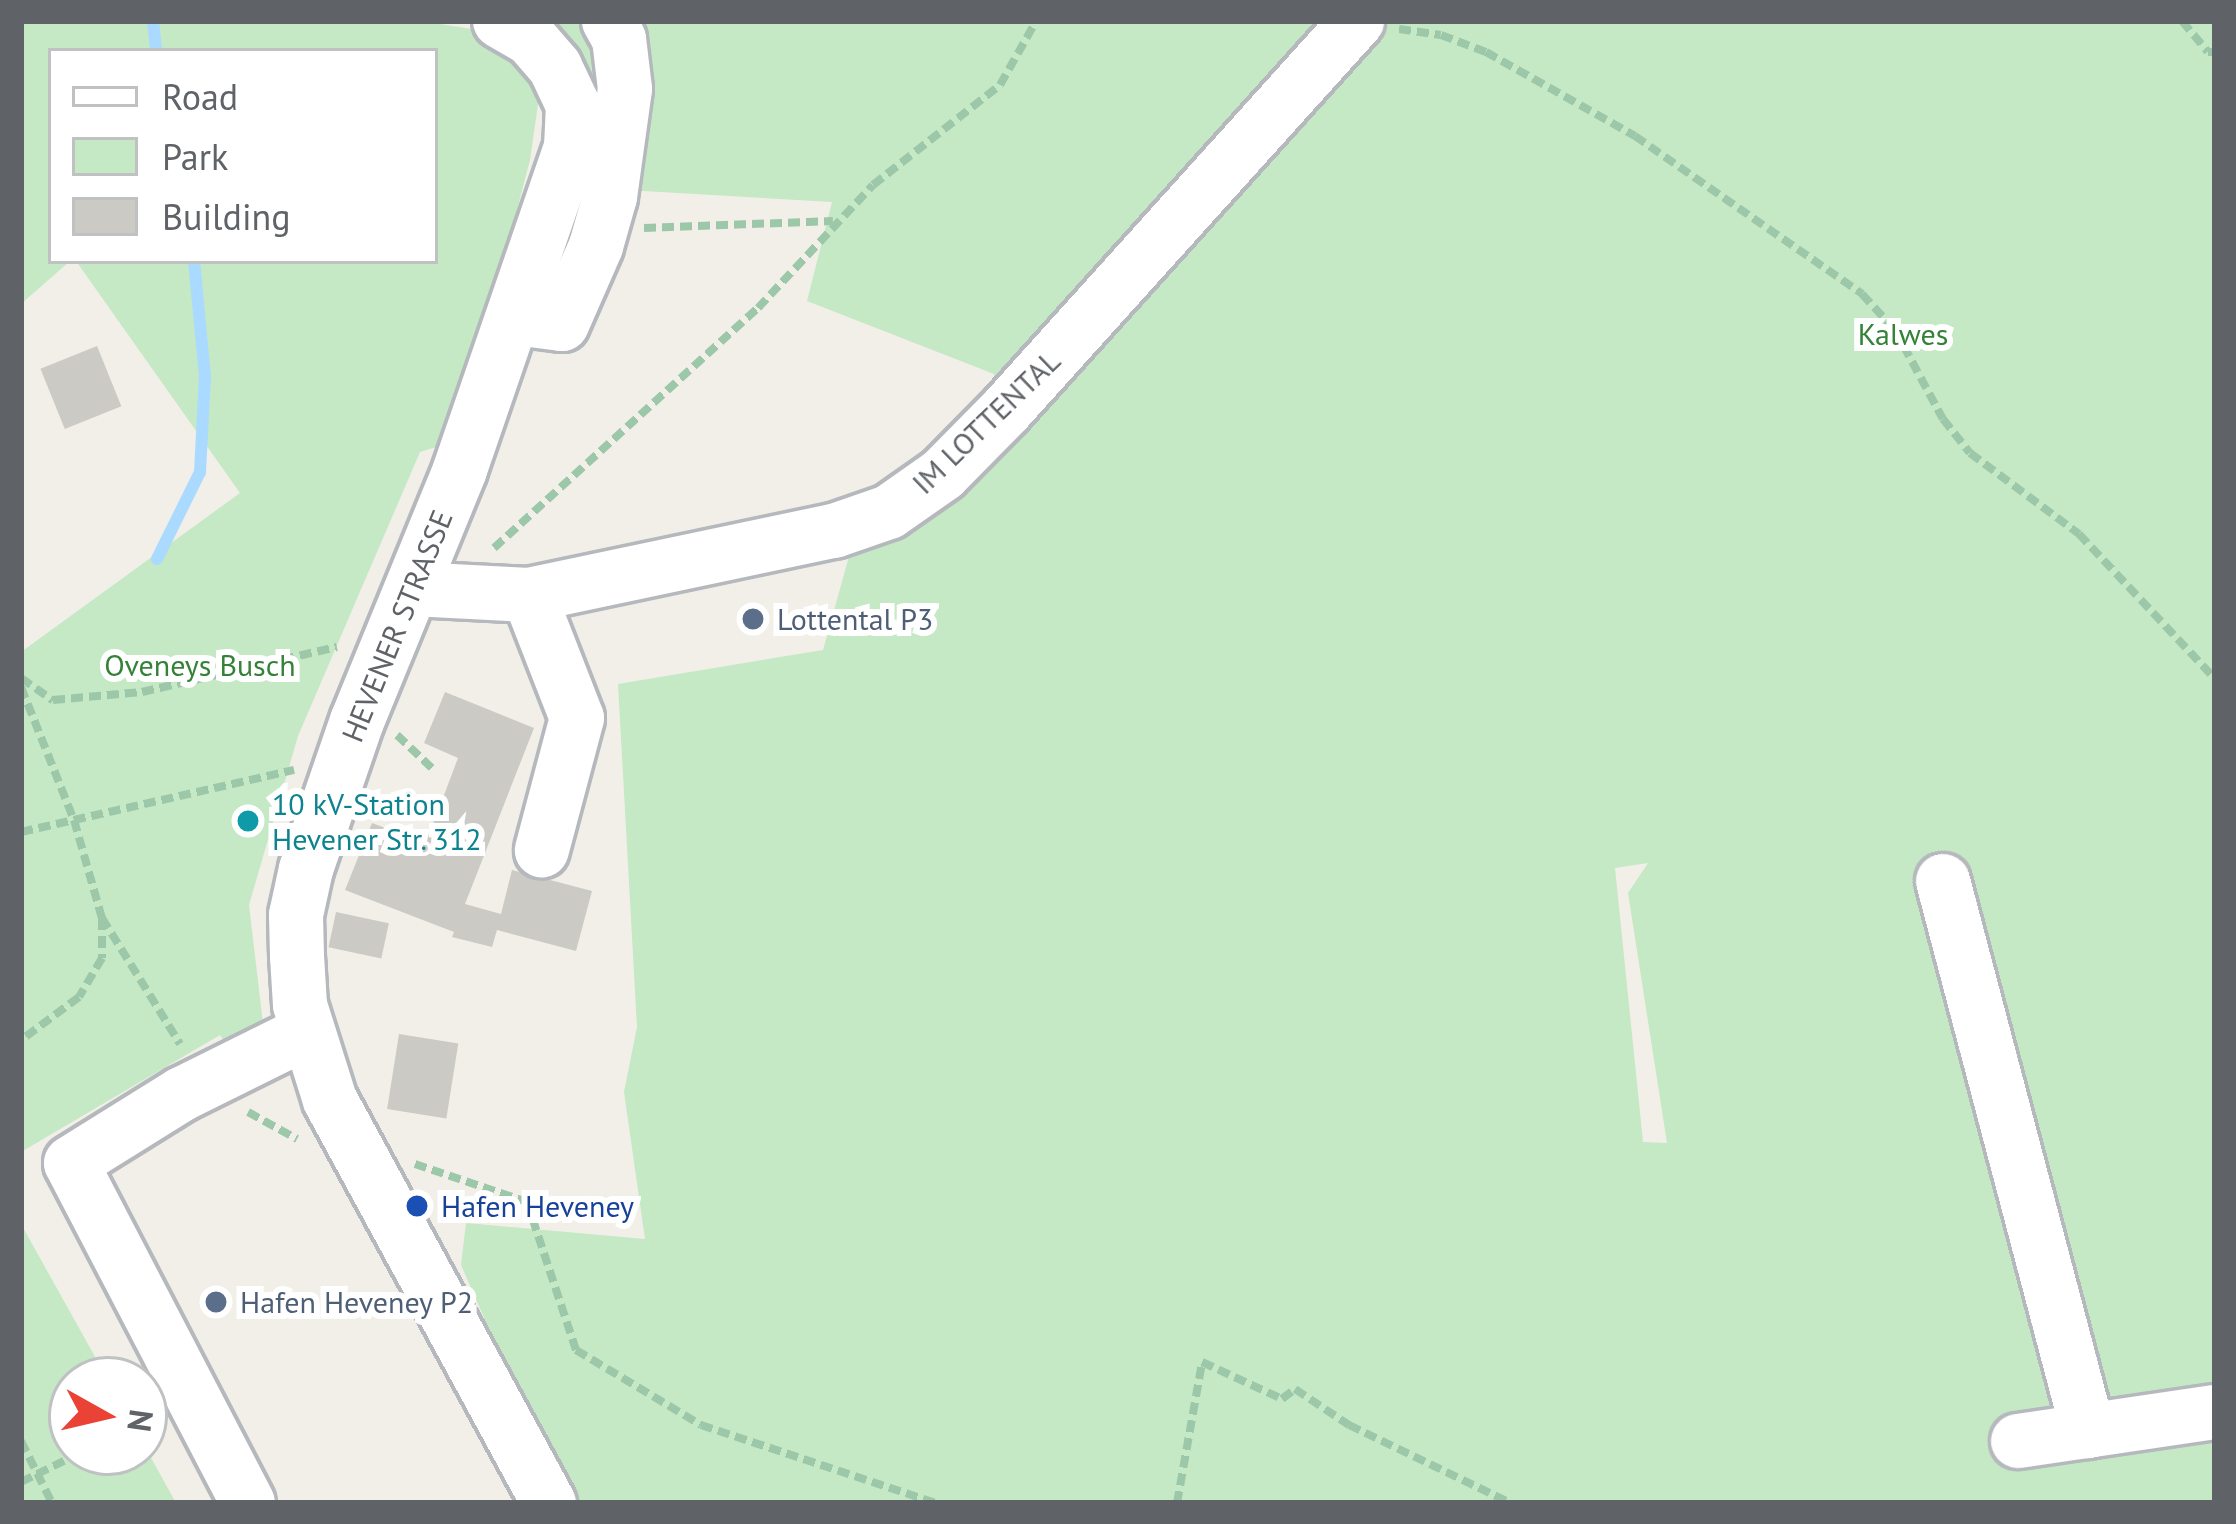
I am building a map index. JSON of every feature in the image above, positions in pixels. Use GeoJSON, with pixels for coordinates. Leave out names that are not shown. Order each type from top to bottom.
{"type":"FeatureCollection","features":[{"type":"Feature","properties":{"kind":"street","name":"HEVENER STRASSE"},"geometry":{"type":"LineString","coordinates":[[500,21],[542,53],[573,105],[571,147],[418,604],[342,762],[306,869],[296,916],[307,1032],[330,1100],[549,1503]]}},
{"type":"Feature","properties":{"kind":"street"},"geometry":{"type":"LineString","coordinates":[[515,318],[562,324],[596,246],[610,196],[626,89],[619,39],[609,21]]}},
{"type":"Feature","properties":{"kind":"street","name":"IM LOTTENTAL"},"geometry":{"type":"LineString","coordinates":[[418,604],[529,595],[834,531],[890,512],[943,474],[1007,409],[1357,22]]}},
{"type":"Feature","properties":{"kind":"street"},"geometry":{"type":"LineString","coordinates":[[529,595],[577,718],[542,850]]}},
{"type":"Feature","properties":{"kind":"street"},"geometry":{"type":"LineString","coordinates":[[1943,881],[2088,1430]]}},
{"type":"Feature","properties":{"kind":"street"},"geometry":{"type":"LineString","coordinates":[[248,1503],[71,1163],[206,1082],[307,1032]]}},
{"type":"Feature","properties":{"kind":"street"},"geometry":{"type":"LineString","coordinates":[[2018,1441],[2215,1412]]}},
{"type":"Feature","properties":{"kind":"path"},"geometry":{"type":"LineString","coordinates":[[21,678],[53,700],[142,692],[333,650],[418,604],[758,308],[835,220],[1000,85],[1036,21]]}},
{"type":"Feature","properties":{"kind":"path"},"geometry":{"type":"LineString","coordinates":[[2182,21],[2208,52],[2215,52]]}},
{"type":"Feature","properties":{"kind":"path"},"geometry":{"type":"LineString","coordinates":[[1357,22],[1441,35],[1486,52],[1698,176],[1862,294],[1895,330],[1943,419],[1970,453],[2079,533],[2215,679]]}},
{"type":"Feature","properties":{"kind":"path"},"geometry":{"type":"LineString","coordinates":[[596,246],[656,226],[835,220]]}},
{"type":"Feature","properties":{"kind":"path"},"geometry":{"type":"LineString","coordinates":[[21,687],[74,820],[102,919],[158,1015],[221,1101],[266,1118],[299,1141],[309,1155]]}},
{"type":"Feature","properties":{"kind":"path"},"geometry":{"type":"LineString","coordinates":[[21,832],[243,778],[342,762]]}},
{"type":"Feature","properties":{"kind":"path"},"geometry":{"type":"LineString","coordinates":[[21,1040],[90,982],[102,958],[102,919]]}},
{"type":"Feature","properties":{"kind":"path"},"geometry":{"type":"LineString","coordinates":[[373,1180],[402,1159],[527,1202],[576,1350],[701,1425],[936,1503]]}},
{"type":"Feature","properties":{"kind":"path"},"geometry":{"type":"LineString","coordinates":[[1178,1503],[1202,1362],[1282,1399],[1295,1389],[1348,1425],[1510,1503]]}},
{"type":"Feature","properties":{"kind":"path"},"geometry":{"type":"LineString","coordinates":[[21,1441],[52,1503]]}},
{"type":"Feature","properties":{"kind":"path"},"geometry":{"type":"LineString","coordinates":[[21,1483],[48,1469]]}},
{"type":"Feature","properties":{"kind":"green space","name":"Oveneys Busch"},"geometry":{"type":"Polygon","coordinates":[[[21,21],[420,21],[505,34],[542,76],[530,160],[456,441],[420,452],[298,736],[249,905],[264,1032],[230,1051],[220,1035],[21,1152],[21,652],[240,493],[78,264],[438,264],[438,48],[48,48],[48,264],[67,264],[21,304],[21,21]]]}},
{"type":"Feature","properties":{"kind":"green space","name":"Kalwes"},"geometry":{"type":"Polygon","coordinates":[[[517,21],[2215,21],[2215,1503],[579,1503],[502,1359],[461,1265],[466,1223],[645,1239],[624,1092],[637,1027],[618,684],[823,650],[853,542],[1003,440],[994,374],[807,301],[832,202],[575,187],[517,21]],[[1648,863],[1615,868],[1643,1142],[1667,1143],[1628,893],[1648,863]]]}},
{"type":"Feature","properties":{"kind":"green space"},"geometry":{"type":"Polygon","coordinates":[[[21,1224],[95,1356],[48,1356],[48,1476],[161,1476],[176,1503],[21,1503],[21,1224]]]}},
{"type":"Feature","properties":{"kind":"building"},"geometry":{"type":"Polygon","coordinates":[[[97,346],[121,406],[65,429],[40,369],[97,346]]]}},
{"type":"Feature","properties":{"kind":"building"},"geometry":{"type":"Polygon","coordinates":[[[445,692],[534,728],[465,904],[501,914],[512,870],[592,891],[576,951],[497,930],[492,947],[452,937],[454,932],[345,890],[372,823],[426,843],[458,758],[424,743],[445,692]]]}},
{"type":"Feature","properties":{"kind":"building"},"geometry":{"type":"Polygon","coordinates":[[[336,912],[389,923],[381,958],[329,947],[336,912]]]}},
{"type":"Feature","properties":{"kind":"building"},"geometry":{"type":"Polygon","coordinates":[[[399,1034],[458,1043],[446,1118],[387,1109],[399,1034]]]}},
{"type":"Feature","properties":{"kind":"waterway"},"geometry":{"type":"LineString","coordinates":[[153,21],[156,48]]}},
{"type":"Feature","properties":{"kind":"waterway"},"geometry":{"type":"LineString","coordinates":[[157,559],[200,472],[205,377],[194,264]]}},
{"type":"Feature","properties":{"kind":"place","name":"Lottental P3"},"geometry":{"type":"Point","coordinates":[753,619]}},
{"type":"Feature","properties":{"kind":"place","name":"10 kV-Station Hevener Str. 312"},"geometry":{"type":"Point","coordinates":[248,821]}},
{"type":"Feature","properties":{"kind":"place","name":"Hafen Heveney"},"geometry":{"type":"Point","coordinates":[417,1206]}},
{"type":"Feature","properties":{"kind":"place","name":"Hafen Heveney P2"},"geometry":{"type":"Point","coordinates":[216,1302]}}]}
